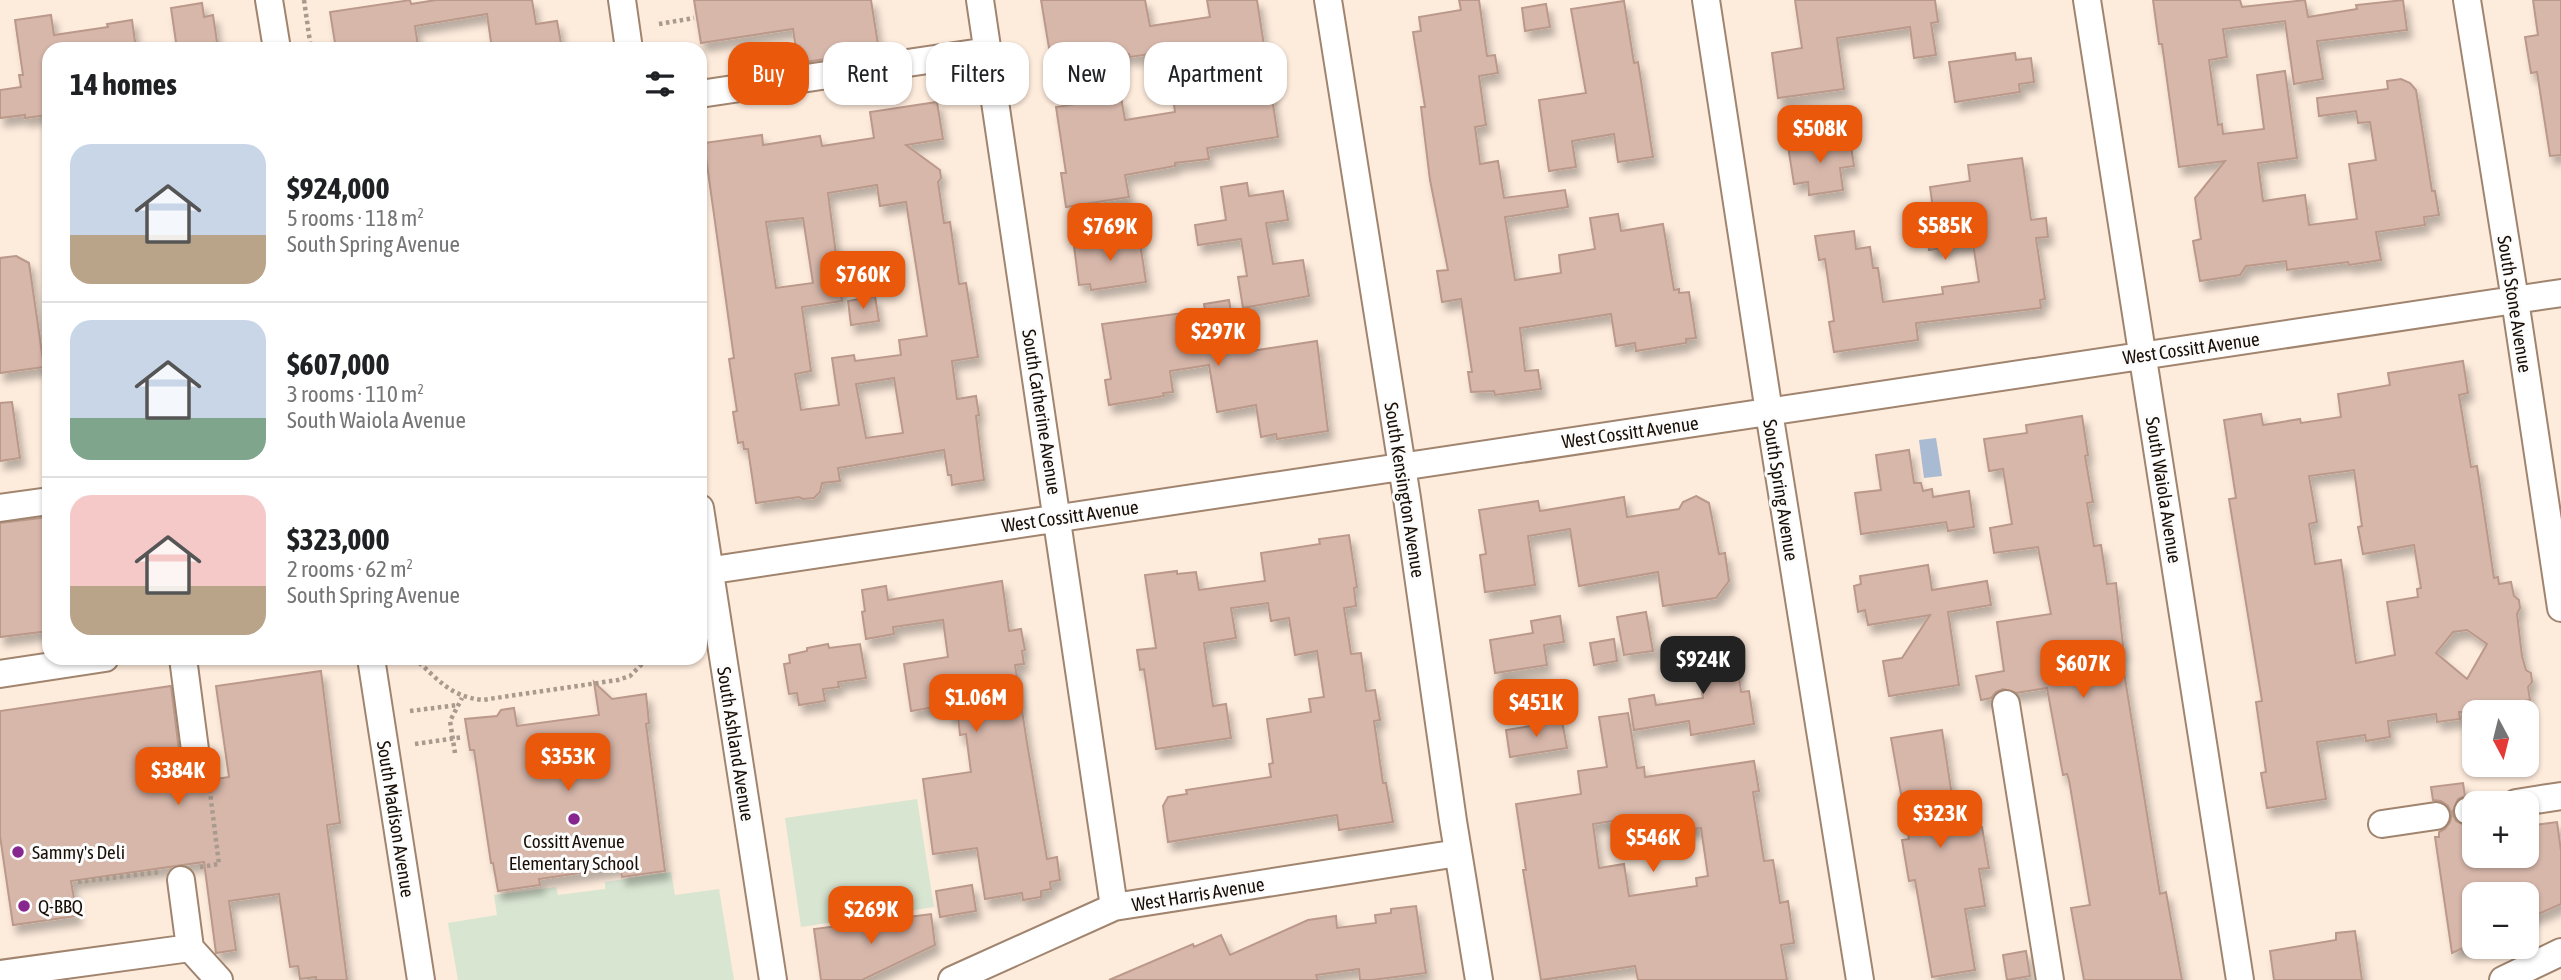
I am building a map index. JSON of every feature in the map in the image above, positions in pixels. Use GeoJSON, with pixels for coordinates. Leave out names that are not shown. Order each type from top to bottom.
{"type":"FeatureCollection","features":[{"type":"Feature","properties":{"kind":"street"},"geometry":{"type":"LineString","coordinates":[[269,0],[276,42]]}},
{"type":"Feature","properties":{"kind":"street"},"geometry":{"type":"LineString","coordinates":[[622,0],[628,42]]}},
{"type":"Feature","properties":{"kind":"street","name":"South Catherine Avenue"},"geometry":{"type":"LineString","coordinates":[[980,0],[987,42]]}},
{"type":"Feature","properties":{"kind":"street","name":"South Kensington Avenue"},"geometry":{"type":"LineString","coordinates":[[1328,0],[1479,980]]}},
{"type":"Feature","properties":{"kind":"street","name":"South Spring Avenue"},"geometry":{"type":"LineString","coordinates":[[1706,0],[1860,980]]}},
{"type":"Feature","properties":{"kind":"street","name":"South Waiola Avenue"},"geometry":{"type":"LineString","coordinates":[[2087,0],[2240,980]]}},
{"type":"Feature","properties":{"kind":"street","name":"South Stone Avenue"},"geometry":{"type":"LineString","coordinates":[[2467,0],[2561,608]]}},
{"type":"Feature","properties":{"kind":"street"},"geometry":{"type":"LineString","coordinates":[[707,93],[926,60]]}},
{"type":"Feature","properties":{"kind":"street","name":"South Catherine Avenue"},"geometry":{"type":"LineString","coordinates":[[996,105],[1114,907]]}},
{"type":"Feature","properties":{"kind":"street","name":"West Cossitt Avenue"},"geometry":{"type":"LineString","coordinates":[[707,571],[2561,293]]}},
{"type":"Feature","properties":{"kind":"street"},"geometry":{"type":"LineString","coordinates":[[0,508],[42,501]]}},
{"type":"Feature","properties":{"kind":"street","name":"South Ashland Avenue"},"geometry":{"type":"LineString","coordinates":[[707,583],[773,980]]}},
{"type":"Feature","properties":{"kind":"street"},"geometry":{"type":"LineString","coordinates":[[0,674],[59,665]]}},
{"type":"Feature","properties":{"kind":"street"},"geometry":{"type":"LineString","coordinates":[[184,665],[197,765]]}},
{"type":"Feature","properties":{"kind":"street","name":"South Madison Avenue"},"geometry":{"type":"LineString","coordinates":[[372,665],[421,980]]}},
{"type":"Feature","properties":{"kind":"street"},"geometry":{"type":"LineString","coordinates":[[2006,704],[2050,980]]}},
{"type":"Feature","properties":{"kind":"street"},"geometry":{"type":"LineString","coordinates":[[2539,799],[2561,796]]}},
{"type":"Feature","properties":{"kind":"street"},"geometry":{"type":"LineString","coordinates":[[2382,824],[2436,816]]}},
{"type":"Feature","properties":{"kind":"street","name":"West Harris Avenue"},"geometry":{"type":"LineString","coordinates":[[952,980],[1114,907],[1458,853]]}},
{"type":"Feature","properties":{"kind":"street"},"geometry":{"type":"LineString","coordinates":[[181,873],[190,948],[219,980]]}},
{"type":"Feature","properties":{"kind":"street"},"geometry":{"type":"LineString","coordinates":[[0,974],[190,948]]}},
{"type":"Feature","properties":{"kind":"street"},"geometry":{"type":"LineString","coordinates":[[2503,980],[2561,952]]}},
{"type":"Feature","properties":{"kind":"path"},"geometry":{"type":"LineString","coordinates":[[304,0],[310,42]]}},
{"type":"Feature","properties":{"kind":"path"},"geometry":{"type":"LineString","coordinates":[[659,24],[694,18]]}},
{"type":"Feature","properties":{"kind":"path"},"geometry":{"type":"LineString","coordinates":[[422,665],[462,698],[499,698],[618,680],[630,676],[641,665]]}},
{"type":"Feature","properties":{"kind":"path"},"geometry":{"type":"LineString","coordinates":[[455,753],[450,721],[462,698]]}},
{"type":"Feature","properties":{"kind":"path"},"geometry":{"type":"LineString","coordinates":[[410,711],[458,705]]}},
{"type":"Feature","properties":{"kind":"path"},"geometry":{"type":"LineString","coordinates":[[415,744],[463,737]]}},
{"type":"Feature","properties":{"kind":"path"},"geometry":{"type":"LineString","coordinates":[[78,882],[181,873],[219,864],[209,779],[197,765]]}},
{"type":"Feature","properties":{"kind":"green space"},"geometry":{"type":"Polygon","coordinates":[[[917,799],[934,907],[801,927],[785,818],[917,799]]]}},
{"type":"Feature","properties":{"kind":"green space"},"geometry":{"type":"Polygon","coordinates":[[[671,872],[675,895],[719,889],[734,980],[458,980],[448,923],[497,915],[494,895],[556,887],[558,895],[605,889],[605,882],[671,872]]]}},
{"type":"Feature","properties":{"kind":"water"},"geometry":{"type":"Polygon","coordinates":[[[1936,438],[1942,476],[1924,478],[1919,440],[1936,438]]]}},
{"type":"Feature","properties":{"kind":"building"},"geometry":{"type":"Polygon","coordinates":[[[410,0],[411,4],[436,0],[532,0],[536,24],[557,21],[561,42],[491,42],[487,14],[415,26],[417,42],[335,42],[330,12],[410,0]]]}},
{"type":"Feature","properties":{"kind":"building"},"geometry":{"type":"Polygon","coordinates":[[[694,0],[871,0],[878,42],[823,42],[823,59],[809,61],[809,42],[795,42],[793,29],[701,42],[694,0]]]}},
{"type":"Feature","properties":{"kind":"building"},"geometry":{"type":"Polygon","coordinates":[[[1041,0],[1145,0],[1150,26],[1210,17],[1207,0],[1257,0],[1263,42],[1144,42],[1144,55],[1130,57],[1130,42],[1048,42],[1041,0]]]}},
{"type":"Feature","properties":{"kind":"building"},"geometry":{"type":"Polygon","coordinates":[[[1459,0],[1479,0],[1487,56],[1495,55],[1498,73],[1479,76],[1486,125],[1475,127],[1480,164],[1498,161],[1504,198],[1565,190],[1568,207],[1505,217],[1515,280],[1561,273],[1559,255],[1595,249],[1590,218],[1618,214],[1621,231],[1663,224],[1674,290],[1679,289],[1679,293],[1689,292],[1696,338],[1686,339],[1686,343],[1636,351],[1635,343],[1616,346],[1611,314],[1520,328],[1525,371],[1538,370],[1541,389],[1495,395],[1494,391],[1471,392],[1468,372],[1472,372],[1461,299],[1442,302],[1437,271],[1448,270],[1430,180],[1421,107],[1425,107],[1413,32],[1421,31],[1419,17],[1461,10],[1459,0]]]}},
{"type":"Feature","properties":{"kind":"building"},"geometry":{"type":"Polygon","coordinates":[[[1795,0],[1935,0],[1938,22],[1931,23],[1936,55],[1914,58],[1910,27],[1837,38],[1844,89],[1778,98],[1772,53],[1802,48],[1795,0]]]}},
{"type":"Feature","properties":{"kind":"building"},"geometry":{"type":"Polygon","coordinates":[[[2153,0],[2240,0],[2242,7],[2305,0],[2308,17],[2357,9],[2356,5],[2403,0],[2407,30],[2317,41],[2323,79],[2294,84],[2285,21],[2223,29],[2227,57],[2209,60],[2218,125],[2222,124],[2223,134],[2264,129],[2257,75],[2285,71],[2297,158],[2258,163],[2263,201],[2305,195],[2309,225],[2357,219],[2349,164],[2376,160],[2370,122],[2358,123],[2356,111],[2319,116],[2317,98],[2388,89],[2387,81],[2401,79],[2416,90],[2432,191],[2435,191],[2439,215],[2424,217],[2425,225],[2376,232],[2381,260],[2287,270],[2286,261],[2246,266],[2240,275],[2200,281],[2193,241],[2201,239],[2195,198],[2225,161],[2179,167],[2162,44],[2159,44],[2153,0]]]}},
{"type":"Feature","properties":{"kind":"building"},"geometry":{"type":"Polygon","coordinates":[[[2533,0],[2561,0],[2561,155],[2550,156],[2537,72],[2531,73],[2525,37],[2538,35],[2533,0]]]}},
{"type":"Feature","properties":{"kind":"building"},"geometry":{"type":"Polygon","coordinates":[[[1624,1],[1634,63],[1638,62],[1653,157],[1618,162],[1614,134],[1572,141],[1576,167],[1549,171],[1539,100],[1586,93],[1571,9],[1624,1]]]}},
{"type":"Feature","properties":{"kind":"building"},"geometry":{"type":"Polygon","coordinates":[[[202,3],[204,17],[213,15],[217,42],[176,42],[171,8],[202,3]]]}},
{"type":"Feature","properties":{"kind":"building"},"geometry":{"type":"Polygon","coordinates":[[[1546,4],[1550,27],[1525,31],[1522,8],[1546,4]]]}},
{"type":"Feature","properties":{"kind":"building"},"geometry":{"type":"Polygon","coordinates":[[[51,15],[54,35],[108,27],[107,24],[132,20],[135,42],[42,42],[42,116],[0,118],[0,90],[21,87],[19,75],[23,75],[15,20],[51,15]]]}},
{"type":"Feature","properties":{"kind":"building"},"geometry":{"type":"Polygon","coordinates":[[[2015,53],[2016,60],[2031,58],[2034,82],[2019,84],[2020,92],[1955,102],[1949,62],[2015,53]]]}},
{"type":"Feature","properties":{"kind":"building"},"geometry":{"type":"Polygon","coordinates":[[[926,104],[937,105],[943,139],[906,145],[940,170],[941,178],[938,182],[944,223],[950,222],[959,284],[966,283],[978,357],[952,361],[957,399],[976,396],[984,480],[952,485],[944,450],[838,468],[840,481],[822,483],[820,492],[814,498],[799,497],[756,503],[748,449],[744,449],[743,442],[738,443],[733,412],[737,411],[729,359],[734,358],[707,164],[707,143],[762,135],[763,145],[820,136],[822,146],[874,138],[870,112],[926,104]],[[877,185],[828,193],[842,301],[802,307],[811,371],[795,374],[801,410],[839,405],[832,358],[854,355],[855,361],[901,355],[899,340],[927,336],[906,202],[880,206],[877,185]],[[803,218],[766,222],[776,288],[813,283],[803,218]],[[894,378],[856,384],[866,438],[903,433],[894,378]]]}},
{"type":"Feature","properties":{"kind":"building"},"geometry":{"type":"Polygon","coordinates":[[[1122,105],[1125,120],[1175,112],[1174,105],[1273,105],[1278,137],[1207,148],[1209,159],[1175,163],[1175,166],[1125,175],[1129,197],[1066,207],[1061,173],[1066,173],[1056,107],[1122,105]]]}},
{"type":"Feature","properties":{"kind":"building"},"geometry":{"type":"Polygon","coordinates":[[[1836,139],[1837,148],[1851,146],[1854,166],[1840,168],[1843,190],[1809,195],[1808,182],[1794,184],[1788,146],[1836,139]]]}},
{"type":"Feature","properties":{"kind":"building"},"geometry":{"type":"Polygon","coordinates":[[[2022,158],[2031,220],[2046,218],[2048,237],[2036,238],[2045,299],[2040,300],[2041,308],[1916,323],[1918,340],[1834,352],[1829,322],[1834,321],[1825,259],[1819,260],[1815,236],[1854,231],[1856,249],[1870,247],[1873,268],[1878,268],[1883,302],[1943,294],[1942,287],[1979,282],[1973,244],[1929,250],[1926,224],[1935,223],[1930,187],[1970,181],[1968,165],[2022,158]]]}},
{"type":"Feature","properties":{"kind":"building"},"geometry":{"type":"Polygon","coordinates":[[[1247,183],[1249,196],[1283,191],[1288,220],[1266,223],[1273,264],[1303,260],[1309,296],[1243,308],[1238,277],[1247,276],[1241,239],[1198,245],[1195,225],[1226,220],[1221,187],[1247,183]]]}},
{"type":"Feature","properties":{"kind":"building"},"geometry":{"type":"Polygon","coordinates":[[[1139,236],[1146,282],[1091,290],[1090,284],[1079,285],[1074,246],[1139,236]]]}},
{"type":"Feature","properties":{"kind":"building"},"geometry":{"type":"Polygon","coordinates":[[[16,256],[29,263],[42,367],[0,373],[0,258],[16,256]]]}},
{"type":"Feature","properties":{"kind":"building"},"geometry":{"type":"Polygon","coordinates":[[[875,296],[879,321],[851,325],[848,301],[875,296]]]}},
{"type":"Feature","properties":{"kind":"building"},"geometry":{"type":"Polygon","coordinates":[[[1229,300],[1238,353],[1317,341],[1328,431],[1277,439],[1276,434],[1261,437],[1256,405],[1217,412],[1209,365],[1170,371],[1173,392],[1163,393],[1164,396],[1109,405],[1105,380],[1111,379],[1102,324],[1205,310],[1204,304],[1229,300]]]}},
{"type":"Feature","properties":{"kind":"building"},"geometry":{"type":"Polygon","coordinates":[[[2463,361],[2468,393],[2459,395],[2471,467],[2477,466],[2494,578],[2498,577],[2499,584],[2511,582],[2514,596],[2519,600],[2520,608],[2517,614],[2522,656],[2526,670],[2531,673],[2532,682],[2528,687],[2530,700],[2462,700],[2460,719],[2437,722],[2436,714],[2388,721],[2390,737],[2366,741],[2365,735],[2317,742],[2326,799],[2267,808],[2261,773],[2266,772],[2256,702],[2262,701],[2229,499],[2236,498],[2224,420],[2261,414],[2263,425],[2300,419],[2301,423],[2341,417],[2338,394],[2390,385],[2388,373],[2463,361]],[[2354,470],[2309,476],[2317,522],[2309,524],[2315,564],[2341,560],[2356,663],[2395,655],[2387,602],[2418,597],[2417,589],[2421,588],[2414,545],[2363,554],[2358,527],[2362,526],[2354,470]],[[2467,630],[2453,632],[2436,653],[2467,679],[2487,644],[2467,630]]]}},
{"type":"Feature","properties":{"kind":"building"},"geometry":{"type":"Polygon","coordinates":[[[12,402],[20,458],[0,461],[0,403],[12,402]]]}},
{"type":"Feature","properties":{"kind":"building"},"geometry":{"type":"Polygon","coordinates":[[[2082,416],[2093,502],[2087,503],[2094,546],[2101,545],[2107,584],[2116,583],[2124,654],[2121,654],[2160,894],[2166,892],[2182,980],[2084,980],[2071,908],[2090,905],[2069,780],[2067,774],[2063,775],[2047,688],[2016,693],[2003,689],[1991,698],[1981,700],[1976,676],[2004,671],[1997,622],[2051,614],[2038,547],[1994,553],[1990,528],[2012,524],[2003,469],[1989,471],[1984,439],[2027,433],[2026,425],[2082,416]]]}},
{"type":"Feature","properties":{"kind":"building"},"geometry":{"type":"Polygon","coordinates":[[[1909,450],[1914,483],[1921,483],[1923,491],[1932,489],[1933,497],[1969,491],[1974,527],[1948,531],[1946,522],[1861,534],[1855,493],[1881,490],[1876,455],[1909,450]]]}},
{"type":"Feature","properties":{"kind":"building"},"geometry":{"type":"Polygon","coordinates":[[[1696,496],[1709,503],[1719,554],[1725,553],[1729,581],[1716,598],[1663,606],[1658,572],[1579,586],[1570,529],[1528,536],[1535,585],[1485,592],[1480,555],[1486,554],[1479,510],[1538,501],[1540,511],[1624,497],[1627,517],[1679,509],[1683,502],[1696,496]]]}},
{"type":"Feature","properties":{"kind":"building"},"geometry":{"type":"Polygon","coordinates":[[[42,518],[42,632],[0,637],[0,523],[42,518]]]}},
{"type":"Feature","properties":{"kind":"building"},"geometry":{"type":"Polygon","coordinates":[[[1349,535],[1357,587],[1354,588],[1356,606],[1344,608],[1351,654],[1361,653],[1366,691],[1375,690],[1380,720],[1374,721],[1383,783],[1386,783],[1393,822],[1339,830],[1337,815],[1168,842],[1163,806],[1168,797],[1187,794],[1186,790],[1271,777],[1269,764],[1273,763],[1267,719],[1311,712],[1309,699],[1324,697],[1317,651],[1295,655],[1289,618],[1271,621],[1268,603],[1231,608],[1236,638],[1204,643],[1213,706],[1226,704],[1231,738],[1156,749],[1144,669],[1140,670],[1137,650],[1156,648],[1145,575],[1177,571],[1177,574],[1196,572],[1199,590],[1265,581],[1261,553],[1320,544],[1319,539],[1349,535]]]}},
{"type":"Feature","properties":{"kind":"building"},"geometry":{"type":"Polygon","coordinates":[[[1928,565],[1932,590],[1987,581],[1991,605],[1948,612],[1959,685],[1889,696],[1883,661],[1902,658],[1930,615],[1868,625],[1865,610],[1858,612],[1854,586],[1861,584],[1860,576],[1928,565]]]}},
{"type":"Feature","properties":{"kind":"building"},"geometry":{"type":"Polygon","coordinates":[[[1002,581],[1009,631],[1021,629],[1025,650],[1022,651],[1024,664],[1015,665],[1027,743],[1047,859],[1057,857],[1060,880],[1050,882],[1051,889],[1041,891],[1041,897],[1023,900],[1022,893],[985,899],[977,848],[933,854],[923,779],[971,772],[966,734],[960,735],[958,716],[950,717],[948,705],[911,711],[904,664],[948,657],[943,620],[893,627],[894,634],[866,639],[862,612],[865,611],[862,590],[886,586],[888,600],[1002,581]]]}},
{"type":"Feature","properties":{"kind":"building"},"geometry":{"type":"Polygon","coordinates":[[[1646,612],[1653,651],[1624,655],[1617,617],[1646,612]]]}},
{"type":"Feature","properties":{"kind":"building"},"geometry":{"type":"Polygon","coordinates":[[[1560,616],[1564,642],[1544,645],[1547,665],[1495,673],[1490,640],[1533,633],[1531,621],[1560,616]]]}},
{"type":"Feature","properties":{"kind":"building"},"geometry":{"type":"Polygon","coordinates":[[[1733,637],[1741,692],[1749,691],[1754,724],[1691,735],[1689,721],[1634,730],[1629,699],[1654,695],[1656,705],[1703,698],[1694,643],[1733,637]]]}},
{"type":"Feature","properties":{"kind":"building"},"geometry":{"type":"Polygon","coordinates":[[[1614,639],[1617,661],[1594,665],[1590,643],[1614,639]]]}},
{"type":"Feature","properties":{"kind":"building"},"geometry":{"type":"Polygon","coordinates":[[[828,644],[829,648],[860,644],[866,678],[838,682],[839,687],[823,689],[825,701],[799,705],[797,693],[789,694],[784,664],[790,663],[789,655],[828,644]]]}},
{"type":"Feature","properties":{"kind":"building"},"geometry":{"type":"Polygon","coordinates":[[[321,671],[340,823],[327,825],[347,980],[316,980],[316,977],[300,979],[298,966],[290,967],[279,894],[229,901],[236,950],[216,953],[204,862],[71,881],[77,916],[13,925],[0,836],[0,711],[171,686],[181,767],[190,783],[229,777],[216,686],[321,671]]]}},
{"type":"Feature","properties":{"kind":"building"},"geometry":{"type":"Polygon","coordinates":[[[594,682],[612,699],[646,694],[649,723],[646,724],[665,871],[622,877],[620,867],[539,879],[540,885],[498,891],[491,863],[474,750],[470,750],[465,719],[497,716],[501,710],[514,708],[517,726],[599,715],[594,682]]]}},
{"type":"Feature","properties":{"kind":"building"},"geometry":{"type":"Polygon","coordinates":[[[1628,713],[1637,768],[1644,767],[1645,777],[1754,761],[1759,791],[1753,792],[1764,861],[1773,860],[1780,903],[1788,901],[1794,943],[1781,945],[1787,980],[1638,980],[1635,966],[1541,980],[1523,870],[1526,870],[1516,804],[1581,794],[1578,771],[1607,767],[1599,717],[1628,713]],[[1651,815],[1593,824],[1599,868],[1624,864],[1629,896],[1697,886],[1696,878],[1708,876],[1701,828],[1655,835],[1651,815]]]}},
{"type":"Feature","properties":{"kind":"building"},"geometry":{"type":"Polygon","coordinates":[[[1562,721],[1567,748],[1510,757],[1506,730],[1562,721]]]}},
{"type":"Feature","properties":{"kind":"building"},"geometry":{"type":"Polygon","coordinates":[[[1942,730],[1952,796],[1968,793],[1974,828],[1982,827],[1989,868],[1979,869],[1985,906],[1965,909],[1975,970],[1932,977],[1915,880],[1909,881],[1902,840],[1909,839],[1891,738],[1942,730]]]}},
{"type":"Feature","properties":{"kind":"building"},"geometry":{"type":"Polygon","coordinates":[[[2463,783],[2462,797],[2458,799],[2452,813],[2456,821],[2462,824],[2462,868],[2539,868],[2539,824],[2557,822],[2561,851],[2561,904],[2539,914],[2539,882],[2462,882],[2462,948],[2452,953],[2435,837],[2439,837],[2439,832],[2445,829],[2452,814],[2448,806],[2433,800],[2431,787],[2463,783]]]}},
{"type":"Feature","properties":{"kind":"building"},"geometry":{"type":"Polygon","coordinates":[[[972,885],[976,911],[940,917],[936,891],[972,885]]]}},
{"type":"Feature","properties":{"kind":"building"},"geometry":{"type":"Polygon","coordinates":[[[1416,906],[1426,973],[1372,980],[1360,980],[1359,969],[1316,975],[1318,980],[1109,980],[1221,935],[1230,955],[1308,920],[1336,916],[1337,928],[1376,923],[1375,915],[1391,913],[1391,909],[1416,906]]]}},
{"type":"Feature","properties":{"kind":"building"},"geometry":{"type":"Polygon","coordinates":[[[931,914],[935,945],[862,980],[821,980],[814,929],[931,914]]]}},
{"type":"Feature","properties":{"kind":"building"},"geometry":{"type":"Polygon","coordinates":[[[2355,931],[2362,980],[2274,980],[2270,951],[2336,940],[2336,933],[2355,931]]]}},
{"type":"Feature","properties":{"kind":"building"},"geometry":{"type":"Polygon","coordinates":[[[2026,951],[2030,976],[2007,980],[2003,955],[2026,951]]]}},
{"type":"Feature","properties":{"kind":"place","name":"Cossitt Avenue Elementary School"},"geometry":{"type":"Point","coordinates":[574,819]}},
{"type":"Feature","properties":{"kind":"place","name":"Sammy's Deli"},"geometry":{"type":"Point","coordinates":[18,852]}},
{"type":"Feature","properties":{"kind":"place","name":"Q-BBQ"},"geometry":{"type":"Point","coordinates":[24,906]}}]}
